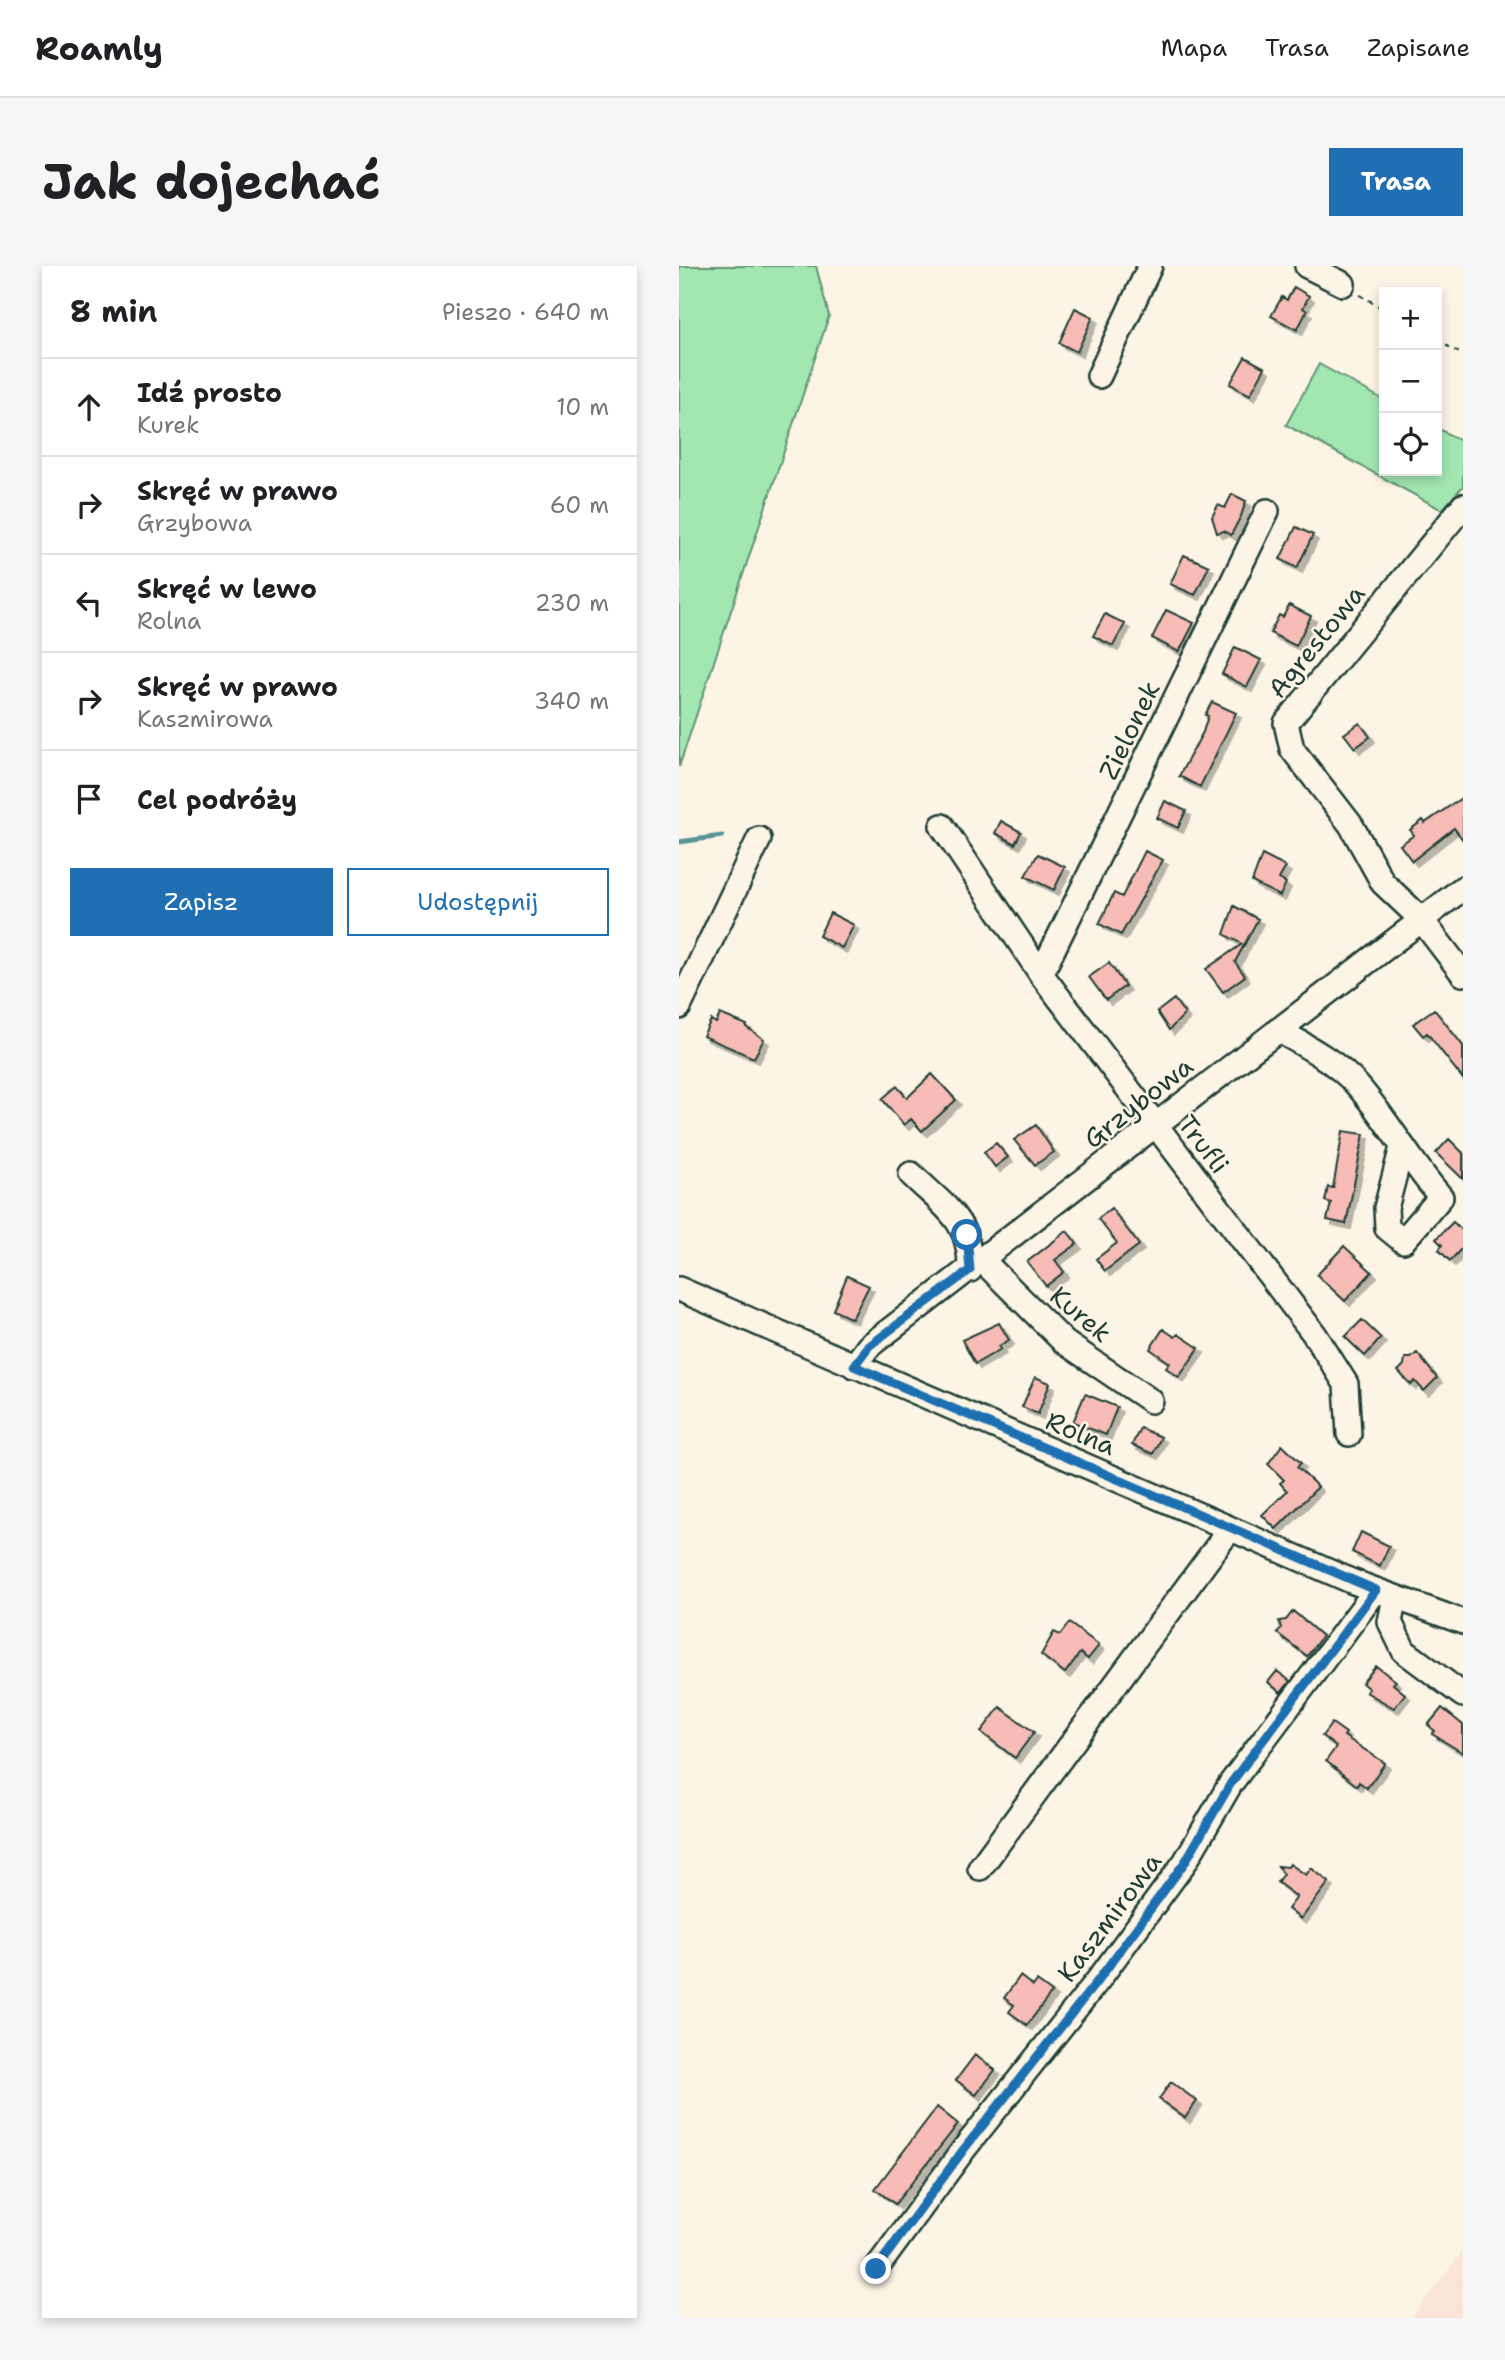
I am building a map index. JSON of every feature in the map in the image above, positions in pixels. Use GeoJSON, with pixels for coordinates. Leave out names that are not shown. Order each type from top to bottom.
{"type":"FeatureCollection","features":[{"type":"Feature","properties":{"kind":"street"},"geometry":{"type":"LineString","coordinates":[[1099,376],[1150,266]]}},
{"type":"Feature","properties":{"kind":"street"},"geometry":{"type":"LineString","coordinates":[[1307,266],[1343,284]]}},
{"type":"Feature","properties":{"kind":"street","name":"Agrestowa"},"geometry":{"type":"LineString","coordinates":[[1421,919],[1383,883],[1351,825],[1292,749],[1286,723],[1463,506]]}},
{"type":"Feature","properties":{"kind":"street","name":"Zielonek"},"geometry":{"type":"LineString","coordinates":[[1041,974],[1267,511]]}},
{"type":"Feature","properties":{"kind":"street","name":"Trufli"},"geometry":{"type":"LineString","coordinates":[[942,826],[1041,974],[1321,1345],[1346,1384],[1349,1434]]}},
{"type":"Feature","properties":{"kind":"street"},"geometry":{"type":"LineString","coordinates":[[679,1007],[759,839]]}},
{"type":"Feature","properties":{"kind":"street","name":"Grzybowa"},"geometry":{"type":"LineString","coordinates":[[854,1366],[869,1346],[976,1266],[1153,1124],[1463,888]]}},
{"type":"Feature","properties":{"kind":"street"},"geometry":{"type":"LineString","coordinates":[[1421,919],[1463,974]]}},
{"type":"Feature","properties":{"kind":"street"},"geometry":{"type":"LineString","coordinates":[[1277,1030],[1321,1053],[1357,1085],[1402,1147]]}},
{"type":"Feature","properties":{"kind":"street"},"geometry":{"type":"LineString","coordinates":[[911,1174],[963,1225],[984,1238],[1009,1240]]}},
{"type":"Feature","properties":{"kind":"street"},"geometry":{"type":"LineString","coordinates":[[963,1225],[976,1266]]}},
{"type":"Feature","properties":{"kind":"street","name":"Kurek"},"geometry":{"type":"LineString","coordinates":[[976,1266],[1064,1342],[1151,1401]]}},
{"type":"Feature","properties":{"kind":"street","name":"Rolna"},"geometry":{"type":"LineString","coordinates":[[679,1289],[1230,1529],[1385,1594],[1463,1622]]}},
{"type":"Feature","properties":{"kind":"street"},"geometry":{"type":"LineString","coordinates":[[980,1868],[1230,1529]]}},
{"type":"Feature","properties":{"kind":"street"},"geometry":{"type":"LineString","coordinates":[[1385,1594],[1390,1622],[1405,1651],[1463,1695]]}},
{"type":"Feature","properties":{"kind":"street","name":"Kaszmirowa"},"geometry":{"type":"LineString","coordinates":[[876,2269],[964,2149],[1107,1968],[1185,1862],[1231,1783],[1385,1594]]}},
{"type":"Feature","properties":{"kind":"path"},"geometry":{"type":"LineString","coordinates":[[1343,284],[1379,306]]}},
{"type":"Feature","properties":{"kind":"path"},"geometry":{"type":"LineString","coordinates":[[1442,343],[1463,355]]}},
{"type":"Feature","properties":{"kind":"shaded area"},"geometry":{"type":"Polygon","coordinates":[[[1463,2251],[1463,2318],[1411,2318],[1463,2251]]]}},
{"type":"Feature","properties":{"kind":"green space"},"geometry":{"type":"Polygon","coordinates":[[[679,266],[816,266],[829,316],[679,767],[679,266]]]}},
{"type":"Feature","properties":{"kind":"green space"},"geometry":{"type":"Polygon","coordinates":[[[1319,364],[1379,397],[1379,476],[1286,425],[1319,364]]]}},
{"type":"Feature","properties":{"kind":"green space"},"geometry":{"type":"Polygon","coordinates":[[[1442,431],[1463,442],[1463,486],[1442,510],[1380,476],[1442,476],[1442,431]]]}},
{"type":"Feature","properties":{"kind":"building"},"geometry":{"type":"Polygon","coordinates":[[[1294,287],[1309,296],[1303,308],[1307,311],[1297,330],[1271,316],[1282,297],[1287,300],[1294,287]]]}},
{"type":"Feature","properties":{"kind":"building"},"geometry":{"type":"Polygon","coordinates":[[[1075,308],[1093,317],[1077,352],[1059,343],[1075,308]]]}},
{"type":"Feature","properties":{"kind":"building"},"geometry":{"type":"Polygon","coordinates":[[[1245,357],[1265,368],[1250,395],[1230,384],[1245,357]]]}},
{"type":"Feature","properties":{"kind":"building"},"geometry":{"type":"Polygon","coordinates":[[[1232,494],[1246,501],[1241,516],[1231,535],[1224,531],[1217,533],[1212,517],[1218,505],[1225,508],[1232,494]]]}},
{"type":"Feature","properties":{"kind":"building"},"geometry":{"type":"Polygon","coordinates":[[[1296,527],[1313,535],[1297,568],[1280,559],[1296,527]]]}},
{"type":"Feature","properties":{"kind":"building"},"geometry":{"type":"Polygon","coordinates":[[[1184,555],[1209,566],[1195,595],[1170,584],[1184,555]]]}},
{"type":"Feature","properties":{"kind":"building"},"geometry":{"type":"Polygon","coordinates":[[[1289,605],[1311,616],[1296,646],[1270,633],[1279,615],[1283,617],[1289,605]]]}},
{"type":"Feature","properties":{"kind":"building"},"geometry":{"type":"Polygon","coordinates":[[[1166,610],[1194,623],[1179,652],[1152,638],[1166,610]]]}},
{"type":"Feature","properties":{"kind":"building"},"geometry":{"type":"Polygon","coordinates":[[[1105,614],[1125,624],[1113,646],[1093,636],[1105,614]]]}},
{"type":"Feature","properties":{"kind":"building"},"geometry":{"type":"Polygon","coordinates":[[[1235,647],[1261,660],[1247,687],[1222,674],[1235,647]]]}},
{"type":"Feature","properties":{"kind":"building"},"geometry":{"type":"Polygon","coordinates":[[[1212,702],[1236,713],[1200,787],[1179,776],[1203,732],[1208,716],[1205,715],[1212,702]]]}},
{"type":"Feature","properties":{"kind":"building"},"geometry":{"type":"Polygon","coordinates":[[[1360,723],[1370,737],[1355,748],[1344,734],[1360,723]]]}},
{"type":"Feature","properties":{"kind":"building"},"geometry":{"type":"Polygon","coordinates":[[[1463,797],[1463,840],[1454,828],[1412,861],[1400,845],[1414,835],[1410,830],[1463,797]]]}},
{"type":"Feature","properties":{"kind":"building"},"geometry":{"type":"Polygon","coordinates":[[[1165,801],[1186,811],[1178,828],[1157,818],[1165,801]]]}},
{"type":"Feature","properties":{"kind":"building"},"geometry":{"type":"Polygon","coordinates":[[[1001,821],[1021,832],[1015,844],[995,833],[1001,821]]]}},
{"type":"Feature","properties":{"kind":"building"},"geometry":{"type":"Polygon","coordinates":[[[1145,851],[1163,860],[1121,935],[1099,924],[1114,893],[1122,897],[1145,851]]]}},
{"type":"Feature","properties":{"kind":"building"},"geometry":{"type":"Polygon","coordinates":[[[1038,854],[1065,867],[1054,890],[1025,876],[1038,854]]]}},
{"type":"Feature","properties":{"kind":"building"},"geometry":{"type":"Polygon","coordinates":[[[1262,855],[1286,867],[1279,879],[1286,883],[1280,896],[1252,882],[1262,855]]]}},
{"type":"Feature","properties":{"kind":"building"},"geometry":{"type":"Polygon","coordinates":[[[1234,906],[1258,919],[1235,962],[1245,976],[1223,992],[1206,969],[1242,944],[1224,934],[1234,906]]]}},
{"type":"Feature","properties":{"kind":"building"},"geometry":{"type":"Polygon","coordinates":[[[830,913],[854,925],[842,948],[819,936],[830,913]]]}},
{"type":"Feature","properties":{"kind":"building"},"geometry":{"type":"Polygon","coordinates":[[[1109,963],[1125,986],[1106,1000],[1089,977],[1109,963]]]}},
{"type":"Feature","properties":{"kind":"building"},"geometry":{"type":"Polygon","coordinates":[[[1174,999],[1185,1014],[1169,1030],[1157,1012],[1174,999]]]}},
{"type":"Feature","properties":{"kind":"building"},"geometry":{"type":"Polygon","coordinates":[[[1434,1009],[1463,1046],[1463,1079],[1427,1033],[1423,1036],[1413,1024],[1434,1009]]]}},
{"type":"Feature","properties":{"kind":"building"},"geometry":{"type":"Polygon","coordinates":[[[720,1014],[747,1025],[746,1027],[764,1039],[754,1058],[703,1036],[711,1020],[716,1023],[720,1014]]]}},
{"type":"Feature","properties":{"kind":"building"},"geometry":{"type":"Polygon","coordinates":[[[932,1074],[956,1100],[922,1131],[911,1119],[904,1125],[882,1099],[897,1086],[907,1098],[932,1074]]]}},
{"type":"Feature","properties":{"kind":"building"},"geometry":{"type":"Polygon","coordinates":[[[1036,1125],[1054,1152],[1035,1165],[1014,1140],[1036,1125]]]}},
{"type":"Feature","properties":{"kind":"building"},"geometry":{"type":"Polygon","coordinates":[[[1343,1131],[1364,1134],[1346,1224],[1327,1220],[1331,1203],[1325,1201],[1328,1187],[1333,1188],[1343,1131]]]}},
{"type":"Feature","properties":{"kind":"building"},"geometry":{"type":"Polygon","coordinates":[[[1449,1139],[1463,1153],[1463,1179],[1436,1153],[1449,1139]]]}},
{"type":"Feature","properties":{"kind":"building"},"geometry":{"type":"Polygon","coordinates":[[[996,1143],[1008,1157],[995,1167],[984,1152],[996,1143]]]}},
{"type":"Feature","properties":{"kind":"building"},"geometry":{"type":"Polygon","coordinates":[[[1111,1208],[1139,1245],[1105,1271],[1096,1259],[1117,1243],[1098,1219],[1111,1208]]]}},
{"type":"Feature","properties":{"kind":"building"},"geometry":{"type":"Polygon","coordinates":[[[1453,1222],[1463,1231],[1463,1247],[1450,1261],[1439,1250],[1442,1245],[1436,1239],[1453,1222]]]}},
{"type":"Feature","properties":{"kind":"building"},"geometry":{"type":"Polygon","coordinates":[[[1067,1231],[1077,1244],[1055,1260],[1064,1272],[1046,1286],[1027,1262],[1067,1231]]]}},
{"type":"Feature","properties":{"kind":"building"},"geometry":{"type":"Polygon","coordinates":[[[1344,1246],[1372,1272],[1345,1301],[1317,1275],[1344,1246]]]}},
{"type":"Feature","properties":{"kind":"building"},"geometry":{"type":"Polygon","coordinates":[[[847,1276],[869,1286],[852,1319],[833,1310],[847,1276]]]}},
{"type":"Feature","properties":{"kind":"building"},"geometry":{"type":"Polygon","coordinates":[[[1362,1320],[1381,1338],[1365,1356],[1345,1337],[1362,1320]]]}},
{"type":"Feature","properties":{"kind":"building"},"geometry":{"type":"Polygon","coordinates":[[[999,1323],[1009,1340],[999,1346],[1001,1349],[975,1364],[962,1340],[999,1323]]]}},
{"type":"Feature","properties":{"kind":"building"},"geometry":{"type":"Polygon","coordinates":[[[1163,1329],[1175,1337],[1178,1334],[1199,1348],[1179,1377],[1166,1368],[1170,1363],[1150,1349],[1163,1329]]]}},
{"type":"Feature","properties":{"kind":"building"},"geometry":{"type":"Polygon","coordinates":[[[1417,1353],[1437,1378],[1424,1391],[1415,1381],[1411,1385],[1398,1371],[1404,1365],[1405,1358],[1411,1358],[1417,1353]]]}},
{"type":"Feature","properties":{"kind":"building"},"geometry":{"type":"Polygon","coordinates":[[[1035,1377],[1050,1383],[1038,1414],[1022,1407],[1035,1377]]]}},
{"type":"Feature","properties":{"kind":"building"},"geometry":{"type":"Polygon","coordinates":[[[1085,1394],[1117,1407],[1106,1435],[1073,1422],[1085,1394]]]}},
{"type":"Feature","properties":{"kind":"building"},"geometry":{"type":"Polygon","coordinates":[[[1140,1428],[1161,1437],[1153,1454],[1132,1445],[1140,1428]]]}},
{"type":"Feature","properties":{"kind":"building"},"geometry":{"type":"Polygon","coordinates":[[[1282,1445],[1301,1463],[1297,1467],[1318,1487],[1276,1529],[1262,1515],[1287,1491],[1280,1483],[1284,1480],[1268,1464],[1282,1445]]]}},
{"type":"Feature","properties":{"kind":"building"},"geometry":{"type":"Polygon","coordinates":[[[1361,1532],[1389,1546],[1380,1566],[1352,1552],[1361,1532]]]}},
{"type":"Feature","properties":{"kind":"building"},"geometry":{"type":"Polygon","coordinates":[[[1293,1611],[1322,1636],[1307,1656],[1277,1633],[1281,1628],[1279,1621],[1286,1620],[1293,1611]]]}},
{"type":"Feature","properties":{"kind":"building"},"geometry":{"type":"Polygon","coordinates":[[[1069,1623],[1099,1645],[1088,1659],[1080,1653],[1065,1673],[1041,1655],[1054,1632],[1060,1635],[1069,1623]]]}},
{"type":"Feature","properties":{"kind":"building"},"geometry":{"type":"Polygon","coordinates":[[[1376,1666],[1396,1681],[1393,1684],[1405,1694],[1394,1708],[1366,1692],[1369,1689],[1362,1683],[1376,1666]]]}},
{"type":"Feature","properties":{"kind":"building"},"geometry":{"type":"Polygon","coordinates":[[[1277,1671],[1290,1681],[1281,1693],[1268,1682],[1277,1671]]]}},
{"type":"Feature","properties":{"kind":"building"},"geometry":{"type":"Polygon","coordinates":[[[1000,1707],[1034,1732],[1015,1758],[981,1732],[1000,1707]]]}},
{"type":"Feature","properties":{"kind":"building"},"geometry":{"type":"Polygon","coordinates":[[[1442,1708],[1463,1725],[1463,1753],[1432,1734],[1435,1731],[1428,1725],[1442,1708]]]}},
{"type":"Feature","properties":{"kind":"building"},"geometry":{"type":"Polygon","coordinates":[[[1332,1723],[1346,1733],[1344,1736],[1385,1763],[1367,1788],[1359,1782],[1357,1786],[1326,1761],[1336,1747],[1322,1736],[1332,1723]]]}},
{"type":"Feature","properties":{"kind":"building"},"geometry":{"type":"Polygon","coordinates":[[[1290,1864],[1306,1875],[1311,1868],[1329,1882],[1301,1919],[1288,1909],[1297,1897],[1277,1882],[1283,1874],[1278,1866],[1288,1867],[1290,1864]]]}},
{"type":"Feature","properties":{"kind":"building"},"geometry":{"type":"Polygon","coordinates":[[[1020,1976],[1033,1986],[1037,1981],[1052,1992],[1027,2025],[1009,2012],[1014,2005],[1004,1998],[1020,1976]]]}},
{"type":"Feature","properties":{"kind":"building"},"geometry":{"type":"Polygon","coordinates":[[[975,2055],[995,2070],[976,2095],[956,2080],[975,2055]]]}},
{"type":"Feature","properties":{"kind":"building"},"geometry":{"type":"Polygon","coordinates":[[[1171,2082],[1197,2101],[1185,2118],[1159,2099],[1171,2082]]]}},
{"type":"Feature","properties":{"kind":"building"},"geometry":{"type":"Polygon","coordinates":[[[937,2107],[958,2124],[895,2204],[875,2189],[937,2107]]]}},
{"type":"Feature","properties":{"kind":"waterway"},"geometry":{"type":"LineString","coordinates":[[679,842],[722,836]]}},
{"type":"Feature","properties":{"kind":"route"},"geometry":{"type":"LineString","coordinates":[[876,2269],[964,2149],[1016,2087],[1099,1979],[1185,1862],[1231,1783],[1376,1590],[854,1366],[869,1346],[970,1270],[967,1235]]}}]}
